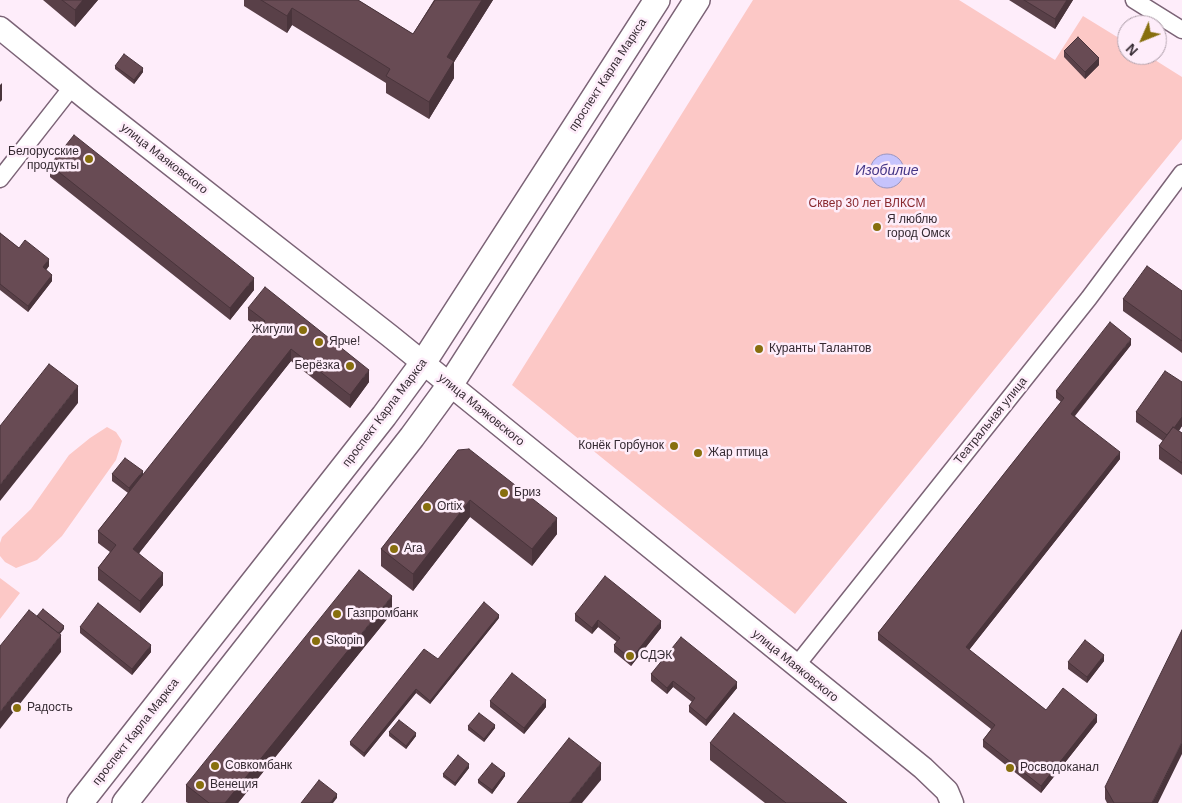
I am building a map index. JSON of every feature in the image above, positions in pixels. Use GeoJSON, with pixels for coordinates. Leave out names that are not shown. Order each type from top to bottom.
{"type":"FeatureCollection","features":[{"type":"Feature","properties":{"kind":"main road","name":"проспект Карла Маркса"},"geometry":{"type":"LineString","coordinates":[[80,803],[384,416],[423,363],[657,0]]}},
{"type":"Feature","properties":{"kind":"main road"},"geometry":{"type":"LineString","coordinates":[[125,803],[412,437],[450,384],[698,0]]}},
{"type":"Feature","properties":{"kind":"main road","name":"улица Маяковского"},"geometry":{"type":"LineString","coordinates":[[0,28],[72,87],[450,384],[923,768],[947,791],[952,803]]}},
{"type":"Feature","properties":{"kind":"street"},"geometry":{"type":"LineString","coordinates":[[1134,0],[1182,30]]}},
{"type":"Feature","properties":{"kind":"street"},"geometry":{"type":"LineString","coordinates":[[0,179],[72,87]]}},
{"type":"Feature","properties":{"kind":"street","name":"Театральная улица"},"geometry":{"type":"LineString","coordinates":[[796,666],[1089,298],[1182,173]]}},
{"type":"Feature","properties":{"kind":"green space","name":"Сквер 30 лет ВЛКСМ"},"geometry":{"type":"Polygon","coordinates":[[[753,0],[959,0],[1055,60],[1083,16],[1117,37],[1117,65],[1163,65],[1182,77],[1182,139],[795,614],[512,385],[753,0]]]}},
{"type":"Feature","properties":{"kind":"green space"},"geometry":{"type":"Polygon","coordinates":[[[107,427],[116,432],[122,441],[116,460],[62,536],[37,560],[16,568],[5,562],[0,556],[2,537],[31,509],[69,455],[107,427]]]}},
{"type":"Feature","properties":{"kind":"green space"},"geometry":{"type":"Polygon","coordinates":[[[0,578],[20,593],[0,619],[0,578]]]}},
{"type":"Feature","properties":{"kind":"water","name":"Изобилие"},"geometry":{"type":"Polygon","coordinates":[[[887,154],[899,159],[904,171],[899,183],[887,188],[875,183],[870,171],[875,159],[887,154]]]}},
{"type":"Feature","properties":{"kind":"building"},"geometry":{"type":"Polygon","coordinates":[[[62,0],[83,0],[75,10],[62,0]]]}},
{"type":"Feature","properties":{"kind":"building"},"geometry":{"type":"Polygon","coordinates":[[[261,0],[358,0],[413,34],[435,0],[482,0],[447,57],[454,61],[429,102],[386,76],[390,69],[292,8],[287,16],[261,0]]]}},
{"type":"Feature","properties":{"kind":"building"},"geometry":{"type":"Polygon","coordinates":[[[1024,0],[1067,0],[1055,19],[1024,0]]]}},
{"type":"Feature","properties":{"kind":"building"},"geometry":{"type":"Polygon","coordinates":[[[1078,37],[1099,58],[1085,72],[1064,51],[1078,37]]]}},
{"type":"Feature","properties":{"kind":"building"},"geometry":{"type":"Polygon","coordinates":[[[124,54],[143,68],[134,80],[115,66],[124,54]]]}},
{"type":"Feature","properties":{"kind":"building"},"geometry":{"type":"Polygon","coordinates":[[[74,135],[254,278],[230,308],[50,165],[74,135]]]}},
{"type":"Feature","properties":{"kind":"building"},"geometry":{"type":"Polygon","coordinates":[[[0,233],[19,248],[25,240],[49,259],[43,267],[52,275],[28,306],[0,284],[0,233]]]}},
{"type":"Feature","properties":{"kind":"building"},"geometry":{"type":"Polygon","coordinates":[[[1147,266],[1182,291],[1182,341],[1123,299],[1147,266]]]}},
{"type":"Feature","properties":{"kind":"building"},"geometry":{"type":"Polygon","coordinates":[[[265,287],[369,370],[350,395],[291,349],[133,549],[163,573],[140,601],[98,568],[116,545],[98,531],[265,321],[248,308],[265,287]]]}},
{"type":"Feature","properties":{"kind":"building"},"geometry":{"type":"Polygon","coordinates":[[[1110,322],[1131,339],[1071,414],[1120,452],[966,647],[1046,710],[1063,688],[1097,715],[1041,786],[983,740],[995,725],[878,633],[1064,398],[1056,391],[1110,322]]]}},
{"type":"Feature","properties":{"kind":"building"},"geometry":{"type":"Polygon","coordinates":[[[49,364],[78,386],[0,485],[0,426],[49,364]]]}},
{"type":"Feature","properties":{"kind":"building"},"geometry":{"type":"Polygon","coordinates":[[[1165,371],[1182,382],[1182,417],[1167,435],[1136,412],[1165,371]]]}},
{"type":"Feature","properties":{"kind":"building"},"geometry":{"type":"Polygon","coordinates":[[[1173,427],[1182,433],[1182,463],[1159,446],[1173,427]]]}},
{"type":"Feature","properties":{"kind":"building"},"geometry":{"type":"Polygon","coordinates":[[[469,449],[557,518],[532,549],[470,500],[413,574],[381,549],[458,450],[469,449]]]}},
{"type":"Feature","properties":{"kind":"building"},"geometry":{"type":"Polygon","coordinates":[[[125,458],[143,471],[129,488],[112,474],[125,458]]]}},
{"type":"Feature","properties":{"kind":"building"},"geometry":{"type":"Polygon","coordinates":[[[359,570],[392,596],[225,803],[209,803],[186,785],[359,570]]]}},
{"type":"Feature","properties":{"kind":"building"},"geometry":{"type":"Polygon","coordinates":[[[605,576],[661,621],[631,659],[614,645],[620,638],[598,620],[592,628],[575,614],[605,576]]]}},
{"type":"Feature","properties":{"kind":"building"},"geometry":{"type":"Polygon","coordinates":[[[484,602],[499,615],[430,701],[416,689],[364,753],[350,742],[424,649],[438,659],[484,602]]]}},
{"type":"Feature","properties":{"kind":"building"},"geometry":{"type":"Polygon","coordinates":[[[98,603],[151,645],[132,669],[80,627],[98,603]]]}},
{"type":"Feature","properties":{"kind":"building"},"geometry":{"type":"Polygon","coordinates":[[[43,609],[64,626],[58,633],[37,616],[43,609]]]}},
{"type":"Feature","properties":{"kind":"building"},"geometry":{"type":"Polygon","coordinates":[[[29,610],[61,635],[0,712],[0,646],[29,610]]]}},
{"type":"Feature","properties":{"kind":"building"},"geometry":{"type":"Polygon","coordinates":[[[1182,630],[1182,742],[1152,803],[1114,803],[1105,787],[1182,630]]]}},
{"type":"Feature","properties":{"kind":"building"},"geometry":{"type":"Polygon","coordinates":[[[681,637],[737,682],[706,720],[689,706],[695,698],[673,681],[667,688],[651,674],[681,637]]]}},
{"type":"Feature","properties":{"kind":"building"},"geometry":{"type":"Polygon","coordinates":[[[1085,640],[1104,655],[1087,677],[1068,662],[1085,640]]]}},
{"type":"Feature","properties":{"kind":"building"},"geometry":{"type":"Polygon","coordinates":[[[512,673],[546,700],[524,728],[490,701],[512,673]]]}},
{"type":"Feature","properties":{"kind":"building"},"geometry":{"type":"Polygon","coordinates":[[[479,713],[495,725],[484,739],[468,726],[479,713]]]}},
{"type":"Feature","properties":{"kind":"building"},"geometry":{"type":"Polygon","coordinates":[[[734,713],[847,803],[786,803],[710,743],[734,713]]]}},
{"type":"Feature","properties":{"kind":"building"},"geometry":{"type":"Polygon","coordinates":[[[399,720],[416,733],[406,746],[389,732],[399,720]]]}},
{"type":"Feature","properties":{"kind":"building"},"geometry":{"type":"Polygon","coordinates":[[[569,738],[601,763],[569,803],[517,803],[569,738]]]}},
{"type":"Feature","properties":{"kind":"building"},"geometry":{"type":"Polygon","coordinates":[[[458,755],[469,764],[455,783],[443,774],[458,755]]]}},
{"type":"Feature","properties":{"kind":"building"},"geometry":{"type":"Polygon","coordinates":[[[492,763],[505,773],[492,790],[478,780],[492,763]]]}},
{"type":"Feature","properties":{"kind":"building"},"geometry":{"type":"Polygon","coordinates":[[[319,780],[337,794],[330,803],[301,803],[319,780]]]}},
{"type":"Feature","properties":{"kind":"place","name":"Белорусские продукты"},"geometry":{"type":"Point","coordinates":[89,159]}},
{"type":"Feature","properties":{"kind":"place","name":"Я люблю город Омск"},"geometry":{"type":"Point","coordinates":[877,227]}},
{"type":"Feature","properties":{"kind":"place","name":"Жигули"},"geometry":{"type":"Point","coordinates":[303,330]}},
{"type":"Feature","properties":{"kind":"place","name":"Ярче!"},"geometry":{"type":"Point","coordinates":[319,342]}},
{"type":"Feature","properties":{"kind":"place","name":"Куранты Талантов"},"geometry":{"type":"Point","coordinates":[759,349]}},
{"type":"Feature","properties":{"kind":"place","name":"Берёзка"},"geometry":{"type":"Point","coordinates":[350,366]}},
{"type":"Feature","properties":{"kind":"place","name":"Конёк Горбунок"},"geometry":{"type":"Point","coordinates":[674,446]}},
{"type":"Feature","properties":{"kind":"place","name":"Жар птица"},"geometry":{"type":"Point","coordinates":[698,453]}},
{"type":"Feature","properties":{"kind":"place","name":"Бриз"},"geometry":{"type":"Point","coordinates":[504,493]}},
{"type":"Feature","properties":{"kind":"place","name":"Ortix"},"geometry":{"type":"Point","coordinates":[427,507]}},
{"type":"Feature","properties":{"kind":"place","name":"Ara"},"geometry":{"type":"Point","coordinates":[394,549]}},
{"type":"Feature","properties":{"kind":"place","name":"Газпромбанк"},"geometry":{"type":"Point","coordinates":[337,614]}},
{"type":"Feature","properties":{"kind":"place","name":"Skopin"},"geometry":{"type":"Point","coordinates":[316,641]}},
{"type":"Feature","properties":{"kind":"place","name":"СДЭК"},"geometry":{"type":"Point","coordinates":[630,656]}},
{"type":"Feature","properties":{"kind":"place","name":"Радость"},"geometry":{"type":"Point","coordinates":[17,708]}},
{"type":"Feature","properties":{"kind":"place","name":"Совкомбанк"},"geometry":{"type":"Point","coordinates":[215,766]}},
{"type":"Feature","properties":{"kind":"place","name":"Росводоканал"},"geometry":{"type":"Point","coordinates":[1010,768]}},
{"type":"Feature","properties":{"kind":"place","name":"Венеция"},"geometry":{"type":"Point","coordinates":[200,785]}}]}
